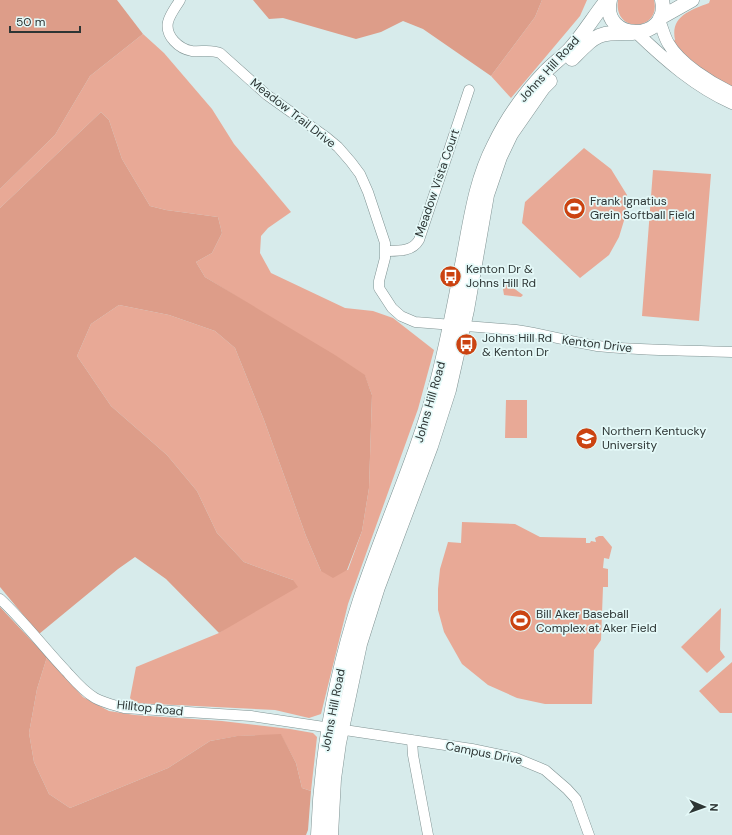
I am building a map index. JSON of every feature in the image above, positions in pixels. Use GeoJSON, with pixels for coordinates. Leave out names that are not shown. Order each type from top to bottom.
{"type":"FeatureCollection","features":[{"type":"Feature","properties":{"kind":"main road"},"geometry":{"type":"LineString","coordinates":[[608,0],[609,11],[612,19],[625,31],[635,33],[649,30],[659,19],[692,0]]}},
{"type":"Feature","properties":{"kind":"main road","name":"Johns Hill Road"},"geometry":{"type":"LineString","coordinates":[[318,835],[320,786],[335,728],[356,664],[368,617],[431,446],[449,390],[472,206],[479,182],[492,147],[521,99],[544,73],[569,50],[608,0]]}},
{"type":"Feature","properties":{"kind":"main road"},"geometry":{"type":"LineString","coordinates":[[659,19],[662,11],[662,0]]}},
{"type":"Feature","properties":{"kind":"main road","name":"Johns Hill Road"},"geometry":{"type":"LineString","coordinates":[[457,325],[487,195],[500,157],[511,134],[543,88],[587,43],[605,33],[635,33]]}},
{"type":"Feature","properties":{"kind":"main road","name":"Johns Hill Road"},"geometry":{"type":"LineString","coordinates":[[331,835],[335,728]]}},
{"type":"Feature","properties":{"kind":"street","name":"Meadow Trail Drive"},"geometry":{"type":"LineString","coordinates":[[180,0],[168,22],[169,33],[178,45],[191,50],[220,53],[266,95],[326,137],[338,147],[351,162],[368,192],[385,243],[383,266],[379,281],[380,288],[392,308],[401,316],[415,322],[457,325]]}},
{"type":"Feature","properties":{"kind":"street"},"geometry":{"type":"LineString","coordinates":[[659,19],[667,41],[679,57],[700,75],[732,93]]}},
{"type":"Feature","properties":{"kind":"street"},"geometry":{"type":"LineString","coordinates":[[635,33],[692,81],[713,95],[732,103]]}},
{"type":"Feature","properties":{"kind":"street","name":"Meadow Vista Court"},"geometry":{"type":"LineString","coordinates":[[385,251],[408,249],[414,246],[419,240],[469,90]]}},
{"type":"Feature","properties":{"kind":"street","name":"Kenton Drive"},"geometry":{"type":"LineString","coordinates":[[457,325],[523,331],[578,343],[630,349],[732,352]]}},
{"type":"Feature","properties":{"kind":"street","name":"Hilltop Road"},"geometry":{"type":"LineString","coordinates":[[0,599],[23,622],[50,655],[83,690],[95,698],[107,703],[124,708],[251,716],[335,728]]}},
{"type":"Feature","properties":{"kind":"street","name":"Campus Drive"},"geometry":{"type":"LineString","coordinates":[[335,728],[497,753],[516,758],[545,770],[554,776],[576,799],[589,835]]}},
{"type":"Feature","properties":{"kind":"street"},"geometry":{"type":"LineString","coordinates":[[412,740],[413,754],[428,835]]}},
{"type":"Feature","properties":{"kind":"shaded area"},"geometry":{"type":"Polygon","coordinates":[[[0,0],[117,0],[143,34],[90,76],[55,135],[0,189],[0,0]]]}},
{"type":"Feature","properties":{"kind":"shaded area"},"geometry":{"type":"Polygon","coordinates":[[[253,0],[542,0],[535,17],[491,76],[423,29],[403,21],[381,32],[356,39],[283,18],[269,19],[253,0]]]}},
{"type":"Feature","properties":{"kind":"shaded area"},"geometry":{"type":"Polygon","coordinates":[[[542,0],[587,0],[580,16],[511,98],[491,76],[535,17],[542,0]]]}},
{"type":"Feature","properties":{"kind":"shaded area"},"geometry":{"type":"Polygon","coordinates":[[[618,0],[654,0],[655,10],[651,18],[645,23],[637,25],[629,24],[623,19],[618,11],[618,0]]]}},
{"type":"Feature","properties":{"kind":"shaded area"},"geometry":{"type":"Polygon","coordinates":[[[710,0],[732,0],[732,89],[699,70],[672,42],[675,40],[674,32],[676,25],[683,15],[695,8],[709,3],[710,0]]]}},
{"type":"Feature","properties":{"kind":"shaded area"},"geometry":{"type":"Polygon","coordinates":[[[143,34],[164,53],[212,109],[234,144],[291,212],[268,228],[261,236],[260,253],[271,273],[345,308],[373,311],[393,318],[434,350],[418,409],[348,604],[321,714],[309,718],[275,710],[134,703],[130,698],[136,667],[219,633],[293,580],[244,562],[217,533],[197,491],[167,455],[111,406],[77,356],[91,324],[119,305],[169,315],[215,331],[235,348],[264,420],[306,536],[321,571],[348,570],[362,531],[369,488],[372,395],[365,376],[205,277],[196,262],[212,253],[222,233],[218,217],[166,210],[150,206],[122,159],[109,120],[101,112],[0,208],[0,189],[55,135],[90,76],[143,34]]]}},
{"type":"Feature","properties":{"kind":"shaded area"},"geometry":{"type":"Polygon","coordinates":[[[101,112],[109,120],[122,159],[150,206],[166,210],[218,217],[222,233],[212,253],[196,262],[205,277],[335,355],[365,375],[372,395],[369,488],[362,531],[347,570],[333,578],[321,571],[306,536],[264,420],[235,348],[215,331],[169,315],[119,305],[91,324],[77,356],[111,406],[167,455],[197,491],[217,533],[244,562],[293,580],[298,587],[219,633],[166,579],[135,557],[118,569],[39,634],[0,587],[0,208],[101,112]]]}},
{"type":"Feature","properties":{"kind":"shaded area","name":"Frank Ignatius Grein Softball Field"},"geometry":{"type":"Polygon","coordinates":[[[584,148],[611,169],[627,195],[626,214],[619,237],[609,255],[580,278],[522,223],[525,202],[584,148]]]}},
{"type":"Feature","properties":{"kind":"shaded area"},"geometry":{"type":"Polygon","coordinates":[[[653,170],[711,174],[699,321],[642,316],[653,170]]]}},
{"type":"Feature","properties":{"kind":"shaded area"},"geometry":{"type":"Polygon","coordinates":[[[506,284],[523,295],[521,297],[504,295],[503,289],[506,284]]]}},
{"type":"Feature","properties":{"kind":"shaded area"},"geometry":{"type":"Polygon","coordinates":[[[506,400],[527,400],[527,438],[505,438],[506,400]]]}},
{"type":"Feature","properties":{"kind":"shaded area","name":"Bill Aker Baseball Complex at Aker Field"},"geometry":{"type":"Polygon","coordinates":[[[462,522],[515,524],[540,537],[586,538],[586,543],[590,543],[591,541],[596,542],[595,538],[603,536],[612,547],[609,559],[604,558],[603,568],[608,569],[608,587],[603,587],[601,640],[594,650],[592,704],[545,704],[517,698],[488,685],[462,664],[444,632],[438,610],[438,589],[440,569],[448,542],[461,543],[462,522]]]}},
{"type":"Feature","properties":{"kind":"shaded area"},"geometry":{"type":"Polygon","coordinates":[[[0,607],[47,657],[37,689],[29,733],[34,762],[49,794],[70,808],[168,768],[210,741],[237,736],[281,734],[296,763],[302,788],[311,791],[308,830],[306,835],[0,835],[0,607]]]}},
{"type":"Feature","properties":{"kind":"shaded area"},"geometry":{"type":"Polygon","coordinates":[[[721,608],[720,650],[725,657],[707,673],[681,647],[721,608]]]}},
{"type":"Feature","properties":{"kind":"shaded area"},"geometry":{"type":"Polygon","coordinates":[[[47,657],[83,697],[109,711],[135,715],[222,721],[313,733],[317,737],[311,791],[302,788],[296,763],[281,735],[238,736],[210,741],[168,768],[70,808],[49,794],[34,762],[29,733],[37,689],[47,657]]]}},
{"type":"Feature","properties":{"kind":"shaded area"},"geometry":{"type":"Polygon","coordinates":[[[732,662],[732,713],[720,713],[699,691],[732,662]]]}},
{"type":"Feature","properties":{"kind":"place","name":"Frank Ignatius Grein Softball Field"},"geometry":{"type":"Point","coordinates":[575,208]}},
{"type":"Feature","properties":{"kind":"place","name":"Kenton Dr & Johns Hill Rd"},"geometry":{"type":"Point","coordinates":[451,276]}},
{"type":"Feature","properties":{"kind":"place","name":"Johns Hill Rd & Kenton Dr"},"geometry":{"type":"Point","coordinates":[467,345]}},
{"type":"Feature","properties":{"kind":"place","name":"Northern Kentucky University"},"geometry":{"type":"Point","coordinates":[587,438]}},
{"type":"Feature","properties":{"kind":"place","name":"Bill Aker Baseball Complex at Aker Field"},"geometry":{"type":"Point","coordinates":[521,621]}}]}
